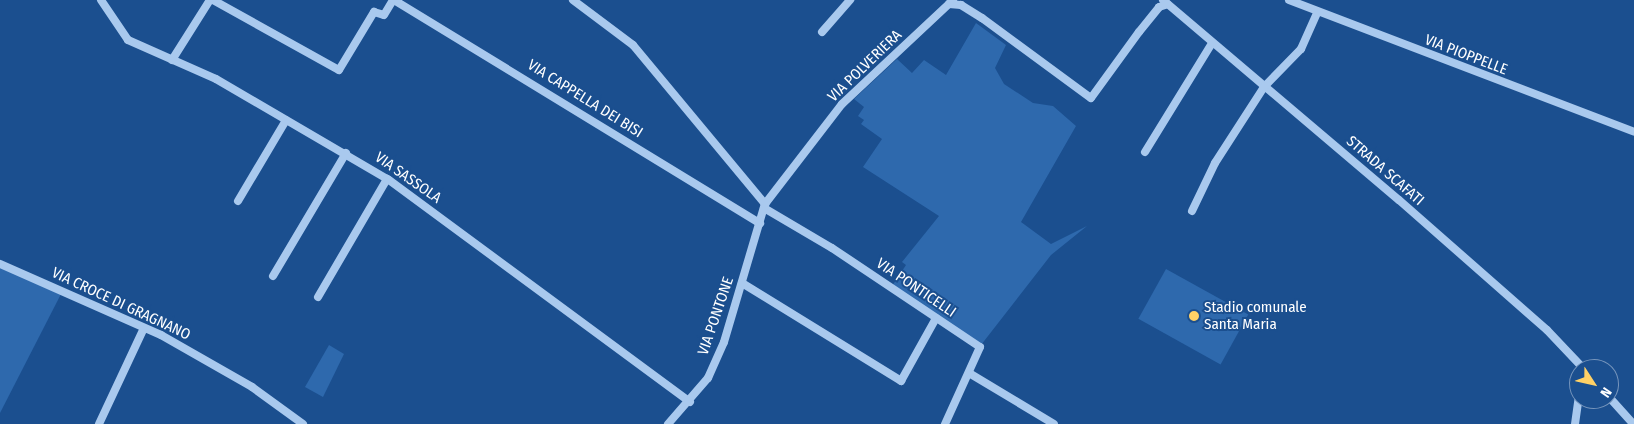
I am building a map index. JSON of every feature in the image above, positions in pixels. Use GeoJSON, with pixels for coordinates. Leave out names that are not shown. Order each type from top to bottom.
{"type":"FeatureCollection","features":[{"type":"Feature","properties":{"kind":"street","name":"VIA SASSOLA"},"geometry":{"type":"LineString","coordinates":[[101,0],[128,40],[216,79],[387,178],[690,402]]}},
{"type":"Feature","properties":{"kind":"street"},"geometry":{"type":"LineString","coordinates":[[172,60],[211,0],[339,70],[374,12],[384,15],[394,0]]}},
{"type":"Feature","properties":{"kind":"street","name":"VIA CAPPELLA DEI BISI"},"geometry":{"type":"LineString","coordinates":[[394,0],[760,223]]}},
{"type":"Feature","properties":{"kind":"street"},"geometry":{"type":"LineString","coordinates":[[573,0],[633,45],[765,206]]}},
{"type":"Feature","properties":{"kind":"street"},"geometry":{"type":"LineString","coordinates":[[822,32],[850,0]]}},
{"type":"Feature","properties":{"kind":"street","name":"VIA PIOPPELLE"},"geometry":{"type":"LineString","coordinates":[[1289,0],[1317,13],[1634,132]]}},
{"type":"Feature","properties":{"kind":"street"},"geometry":{"type":"LineString","coordinates":[[951,2],[960,2],[1091,98],[1138,32],[1165,2]]}},
{"type":"Feature","properties":{"kind":"street","name":"VIA POLVERIERA"},"geometry":{"type":"LineString","coordinates":[[765,206],[853,92],[951,2]]}},
{"type":"Feature","properties":{"kind":"street","name":"STRADA SCAFATI"},"geometry":{"type":"LineString","coordinates":[[1165,2],[1547,330],[1575,359]]}},
{"type":"Feature","properties":{"kind":"street"},"geometry":{"type":"LineString","coordinates":[[1192,211],[1215,163],[1264,87],[1301,48],[1317,13]]}},
{"type":"Feature","properties":{"kind":"street"},"geometry":{"type":"LineString","coordinates":[[1145,152],[1212,43]]}},
{"type":"Feature","properties":{"kind":"street"},"geometry":{"type":"LineString","coordinates":[[238,202],[286,120]]}},
{"type":"Feature","properties":{"kind":"street"},"geometry":{"type":"LineString","coordinates":[[273,276],[346,153]]}},
{"type":"Feature","properties":{"kind":"street"},"geometry":{"type":"LineString","coordinates":[[318,298],[387,178]]}},
{"type":"Feature","properties":{"kind":"street","name":"VIA PONTONE"},"geometry":{"type":"LineString","coordinates":[[668,424],[690,402],[708,378],[721,348],[765,206]]}},
{"type":"Feature","properties":{"kind":"street","name":"VIA PONTICELLI"},"geometry":{"type":"LineString","coordinates":[[765,206],[980,347],[945,424]]}},
{"type":"Feature","properties":{"kind":"street","name":"VIA CROCE DI GRAGNANO"},"geometry":{"type":"LineString","coordinates":[[0,264],[144,328],[252,387],[304,424]]}},
{"type":"Feature","properties":{"kind":"street"},"geometry":{"type":"LineString","coordinates":[[742,283],[901,381],[936,318]]}},
{"type":"Feature","properties":{"kind":"street"},"geometry":{"type":"LineString","coordinates":[[99,424],[144,328]]}},
{"type":"Feature","properties":{"kind":"street"},"geometry":{"type":"LineString","coordinates":[[969,373],[1054,424]]}},
{"type":"Feature","properties":{"kind":"street"},"geometry":{"type":"LineString","coordinates":[[1619,408],[1633,424]]}},
{"type":"Feature","properties":{"kind":"street"},"geometry":{"type":"LineString","coordinates":[[1575,424],[1577,409]]}},
{"type":"Feature","properties":{"kind":"shaded area"},"geometry":{"type":"Polygon","coordinates":[[[976,23],[1006,45],[995,68],[1004,84],[1033,103],[1053,106],[1076,126],[1021,222],[1051,244],[1087,226],[1051,255],[981,345],[892,286],[906,265],[902,262],[939,216],[863,167],[882,139],[861,124],[864,120],[858,116],[864,107],[854,99],[897,59],[912,73],[924,60],[946,75],[976,23]]]}},
{"type":"Feature","properties":{"kind":"shaded area"},"geometry":{"type":"Polygon","coordinates":[[[0,267],[61,294],[0,413],[0,267]]]}},
{"type":"Feature","properties":{"kind":"shaded area","name":"Stadio comunale Santa Maria"},"geometry":{"type":"Polygon","coordinates":[[[1166,269],[1248,315],[1221,364],[1138,319],[1166,269]]]}},
{"type":"Feature","properties":{"kind":"shaded area"},"geometry":{"type":"Polygon","coordinates":[[[329,345],[344,354],[323,397],[305,387],[329,345]]]}},
{"type":"Feature","properties":{"kind":"place","name":"Stadio comunale Santa Maria"},"geometry":{"type":"Point","coordinates":[1194,316]}}]}
